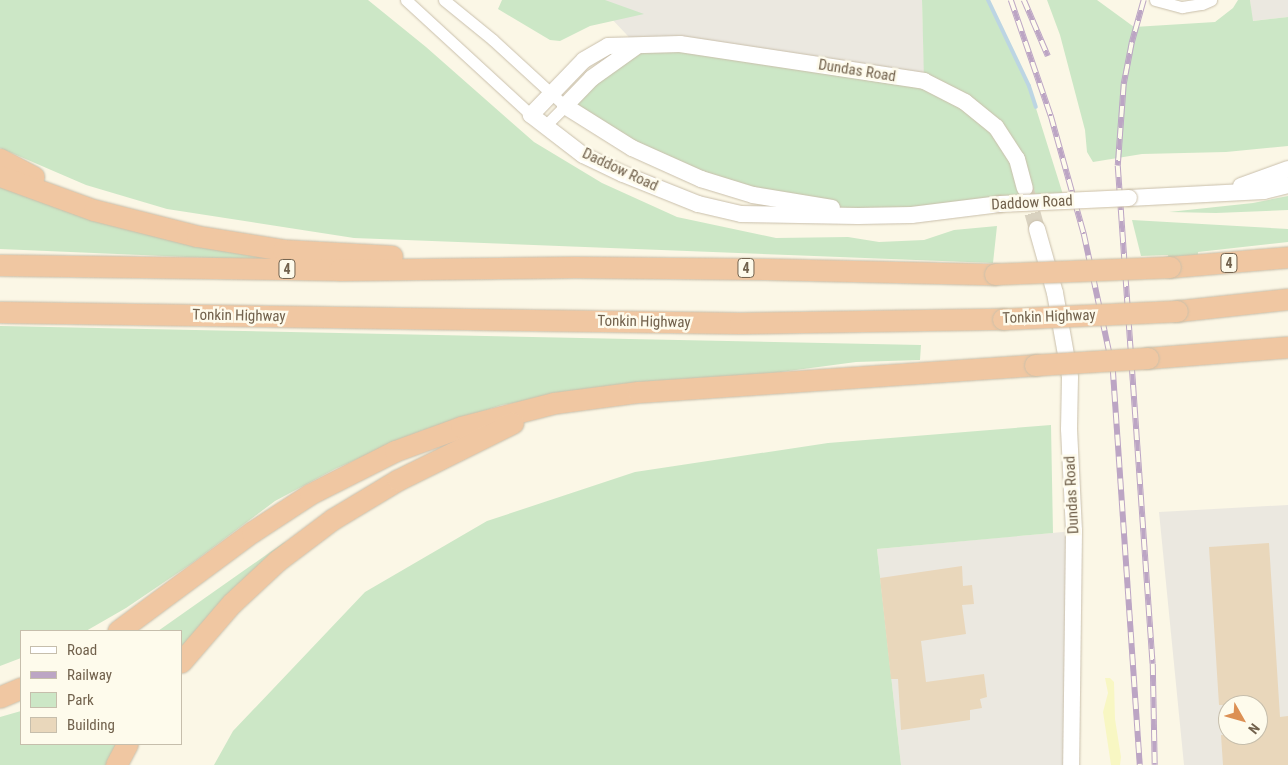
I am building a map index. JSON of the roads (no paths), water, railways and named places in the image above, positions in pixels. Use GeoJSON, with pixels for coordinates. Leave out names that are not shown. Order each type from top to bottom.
{"type":"FeatureCollection","features":[{"type":"Feature","properties":{"kind":"highway"},"geometry":{"type":"LineString","coordinates":[[0,159],[91,202],[164,228]]}},
{"type":"Feature","properties":{"kind":"highway"},"geometry":{"type":"LineString","coordinates":[[0,176],[94,210],[164,228],[283,250],[575,267]]}},
{"type":"Feature","properties":{"kind":"highway","name":"4"},"geometry":{"type":"LineString","coordinates":[[0,265],[339,270],[575,267],[995,274],[1170,267],[1288,258]]}},
{"type":"Feature","properties":{"kind":"highway","name":"Tonkin Highway"},"geometry":{"type":"LineString","coordinates":[[0,312],[740,323],[1003,319],[1177,311],[1288,299]]}},
{"type":"Feature","properties":{"kind":"highway"},"geometry":{"type":"LineString","coordinates":[[119,630],[252,532],[310,494],[341,477],[395,452],[461,427],[554,403],[638,392],[1286,347]]}},
{"type":"Feature","properties":{"kind":"highway"},"geometry":{"type":"LineString","coordinates":[[182,661],[232,603],[277,561],[333,518],[398,480],[554,403]]}},
{"type":"Feature","properties":{"kind":"highway"},"geometry":{"type":"LineString","coordinates":[[0,685],[20,678]]}},
{"type":"Feature","properties":{"kind":"highway"},"geometry":{"type":"LineString","coordinates":[[0,697],[20,688]]}},
{"type":"Feature","properties":{"kind":"highway"},"geometry":{"type":"LineString","coordinates":[[116,765],[126,745]]}},
{"type":"Feature","properties":{"kind":"main road","name":"Dundas Road"},"geometry":{"type":"LineString","coordinates":[[531,115],[584,60],[608,46],[680,44],[924,81],[965,102],[996,127],[1017,159],[1025,188]]}},
{"type":"Feature","properties":{"kind":"main road"},"geometry":{"type":"LineString","coordinates":[[566,106],[592,78],[637,46]]}},
{"type":"Feature","properties":{"kind":"main road","name":"Daddow Road"},"geometry":{"type":"LineString","coordinates":[[566,106],[632,148],[701,179],[753,195],[809,203],[858,216]]}},
{"type":"Feature","properties":{"kind":"main road","name":"Daddow Road"},"geometry":{"type":"LineString","coordinates":[[531,115],[544,127],[583,155],[623,174],[698,204],[741,214],[912,215],[1000,204],[1264,191],[1288,185]]}},
{"type":"Feature","properties":{"kind":"main road","name":"Daddow Road"},"geometry":{"type":"LineString","coordinates":[[1207,194],[1258,181],[1288,169]]}},
{"type":"Feature","properties":{"kind":"main road","name":"Dundas Road"},"geometry":{"type":"LineString","coordinates":[[1037,229],[1056,293],[1070,377],[1069,429],[1074,531],[1072,765]]}},
{"type":"Feature","properties":{"kind":"street","name":"Daddow Road"},"geometry":{"type":"LineString","coordinates":[[406,0],[531,115]]}},
{"type":"Feature","properties":{"kind":"street","name":"Daddow Road"},"geometry":{"type":"LineString","coordinates":[[444,0],[493,40],[566,106]]}},
{"type":"Feature","properties":{"kind":"street"},"geometry":{"type":"LineString","coordinates":[[1155,0],[1182,7],[1202,4],[1211,0]]}},
{"type":"Feature","properties":{"kind":"street"},"geometry":{"type":"LineString","coordinates":[[544,127],[566,106]]}},
{"type":"Feature","properties":{"kind":"waterway"},"geometry":{"type":"LineString","coordinates":[[988,0],[1029,86],[1036,107]]}},
{"type":"Feature","properties":{"kind":"tunnel"},"geometry":{"type":"LineString","coordinates":[[1026,190],[1037,229]]}},
{"type":"Feature","properties":{"kind":"railway"},"geometry":{"type":"LineString","coordinates":[[1011,0],[1051,116],[1084,234],[1113,369],[1140,765]]}},
{"type":"Feature","properties":{"kind":"railway"},"geometry":{"type":"LineString","coordinates":[[1024,0],[1048,56]]}},
{"type":"Feature","properties":{"kind":"railway"},"geometry":{"type":"LineString","coordinates":[[1144,0],[1132,43],[1124,84],[1118,166],[1153,664],[1155,765]]}}]}
